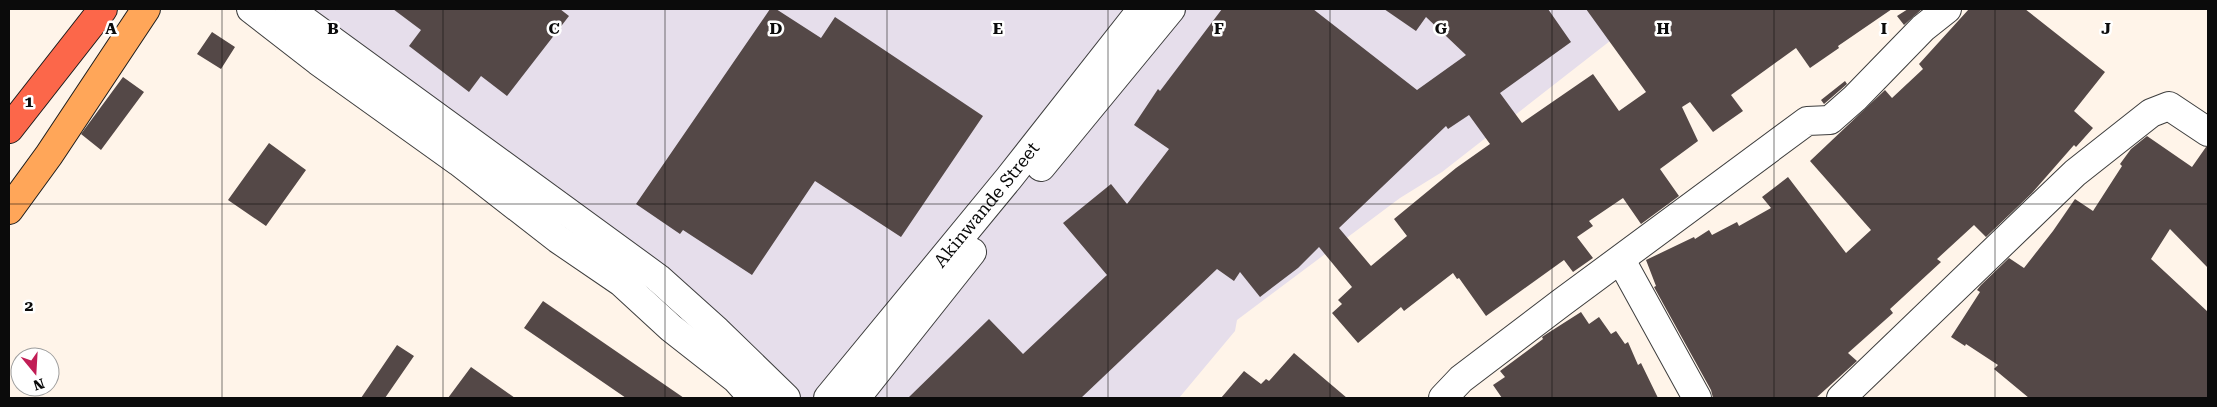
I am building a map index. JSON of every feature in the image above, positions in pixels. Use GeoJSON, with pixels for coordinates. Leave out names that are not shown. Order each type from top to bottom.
{"type":"FeatureCollection","features":[{"type":"Feature","properties":{"kind":"highway"},"geometry":{"type":"LineString","coordinates":[[9,129],[103,9]]}},
{"type":"Feature","properties":{"kind":"main road"},"geometry":{"type":"LineString","coordinates":[[9,210],[49,155],[146,9]]}},
{"type":"Feature","properties":{"kind":"street"},"geometry":{"type":"LineString","coordinates":[[251,9],[318,61],[459,162],[558,239],[620,282],[671,328],[736,379],[753,398]]}},
{"type":"Feature","properties":{"kind":"street"},"geometry":{"type":"LineString","coordinates":[[289,9],[658,278],[717,331],[786,398]]}},
{"type":"Feature","properties":{"kind":"street","name":"Akinwande Street"},"geometry":{"type":"LineString","coordinates":[[828,398],[1008,178],[1142,9]]}},
{"type":"Feature","properties":{"kind":"street","name":"Akinwande Street"},"geometry":{"type":"LineString","coordinates":[[856,398],[989,230],[1171,9]]}},
{"type":"Feature","properties":{"kind":"street"},"geometry":{"type":"LineString","coordinates":[[1442,398],[1461,379],[1561,303],[1807,121],[1830,120],[1855,98],[1923,28],[1947,9]]}},
{"type":"Feature","properties":{"kind":"street"},"geometry":{"type":"LineString","coordinates":[[1841,398],[2075,173],[2151,113],[2169,106],[2208,132]]}},
{"type":"Feature","properties":{"kind":"street"},"geometry":{"type":"LineString","coordinates":[[1621,260],[1698,398]]}},
{"type":"Feature","properties":{"kind":"shaded area"},"geometry":{"type":"Polygon","coordinates":[[[277,9],[1651,9],[1442,172],[1400,198],[1237,320],[1235,331],[1179,398],[759,398],[277,9]]]}},
{"type":"Feature","properties":{"kind":"building"},"geometry":{"type":"Polygon","coordinates":[[[393,9],[560,9],[569,16],[507,96],[481,76],[469,92],[409,46],[421,30],[393,9]]]}},
{"type":"Feature","properties":{"kind":"building"},"geometry":{"type":"Polygon","coordinates":[[[770,9],[776,9],[821,38],[835,17],[983,116],[901,237],[815,181],[752,275],[683,230],[680,234],[636,204],[770,9]]]}},
{"type":"Feature","properties":{"kind":"building"},"geometry":{"type":"Polygon","coordinates":[[[1222,9],[1313,9],[1417,90],[1466,55],[1426,17],[1416,31],[1384,9],[1548,9],[1571,42],[1500,93],[1522,123],[1593,74],[1619,111],[1646,92],[1586,9],[1892,9],[1838,46],[1839,48],[1810,68],[1796,48],[1731,95],[1743,111],[1713,132],[1690,102],[1682,107],[1698,141],[1660,169],[1679,196],[1641,224],[1623,198],[1589,221],[1593,226],[1577,237],[1593,258],[1573,272],[1564,260],[1486,316],[1459,278],[1457,279],[1453,273],[1404,311],[1401,307],[1358,343],[1332,313],[1342,304],[1338,300],[1352,287],[1319,247],[1298,268],[1260,297],[1240,272],[1234,281],[1217,269],[1081,398],[908,398],[989,319],[1023,354],[1107,275],[1063,223],[1111,184],[1127,204],[1169,149],[1134,125],[1158,89],[1160,91],[1222,9]],[[1469,115],[1448,129],[1446,126],[1339,228],[1371,266],[1407,236],[1394,219],[1456,168],[1490,144],[1469,115]]]}},
{"type":"Feature","properties":{"kind":"building"},"geometry":{"type":"Polygon","coordinates":[[[1908,9],[1922,9],[1904,25],[1897,16],[1908,9]]]}},
{"type":"Feature","properties":{"kind":"building"},"geometry":{"type":"Polygon","coordinates":[[[1969,9],[2025,9],[2105,72],[2074,111],[2093,128],[2076,147],[2074,145],[2032,193],[1986,237],[1974,225],[1937,259],[1941,262],[1890,309],[1893,313],[1848,353],[1857,361],[1816,398],[1713,398],[1711,390],[1654,287],[1656,286],[1646,260],[1694,237],[1695,239],[1709,230],[1712,235],[1737,222],[1739,226],[1771,208],[1762,197],[1788,177],[1846,253],[1871,230],[1810,161],[1885,90],[1892,98],[1923,69],[1919,64],[1969,9]]]}},
{"type":"Feature","properties":{"kind":"building"},"geometry":{"type":"Polygon","coordinates":[[[212,32],[235,47],[221,69],[197,54],[212,32]]]}},
{"type":"Feature","properties":{"kind":"building"},"geometry":{"type":"Polygon","coordinates":[[[123,77],[144,92],[101,150],[81,134],[123,77]]]}},
{"type":"Feature","properties":{"kind":"building"},"geometry":{"type":"Polygon","coordinates":[[[1845,81],[1847,84],[1824,104],[1821,100],[1845,81]]]}},
{"type":"Feature","properties":{"kind":"building"},"geometry":{"type":"Polygon","coordinates":[[[2147,136],[2192,167],[2206,147],[2208,147],[2208,268],[2170,229],[2151,259],[2208,312],[2208,398],[2029,398],[1994,369],[1998,365],[1966,344],[1965,346],[1951,337],[1980,292],[1977,290],[1981,285],[2009,258],[2024,268],[2075,199],[2093,211],[2122,166],[2120,164],[2131,149],[2147,136]]]}},
{"type":"Feature","properties":{"kind":"building"},"geometry":{"type":"Polygon","coordinates":[[[269,143],[306,170],[266,226],[228,200],[269,143]]]}},
{"type":"Feature","properties":{"kind":"building"},"geometry":{"type":"Polygon","coordinates":[[[543,301],[684,398],[626,398],[524,328],[543,301]]]}},
{"type":"Feature","properties":{"kind":"building"},"geometry":{"type":"Polygon","coordinates":[[[1581,312],[1589,324],[1599,317],[1611,334],[1616,331],[1625,344],[1628,342],[1638,365],[1641,363],[1658,398],[1502,398],[1493,385],[1505,377],[1500,371],[1543,339],[1542,337],[1581,312]]]}},
{"type":"Feature","properties":{"kind":"building"},"geometry":{"type":"Polygon","coordinates":[[[397,345],[414,356],[385,398],[361,398],[397,345]]]}},
{"type":"Feature","properties":{"kind":"building"},"geometry":{"type":"Polygon","coordinates":[[[1294,353],[1347,398],[1221,398],[1244,371],[1261,384],[1266,379],[1269,381],[1294,353]]]}},
{"type":"Feature","properties":{"kind":"building"},"geometry":{"type":"Polygon","coordinates":[[[471,367],[515,398],[448,398],[471,367]]]}}]}
